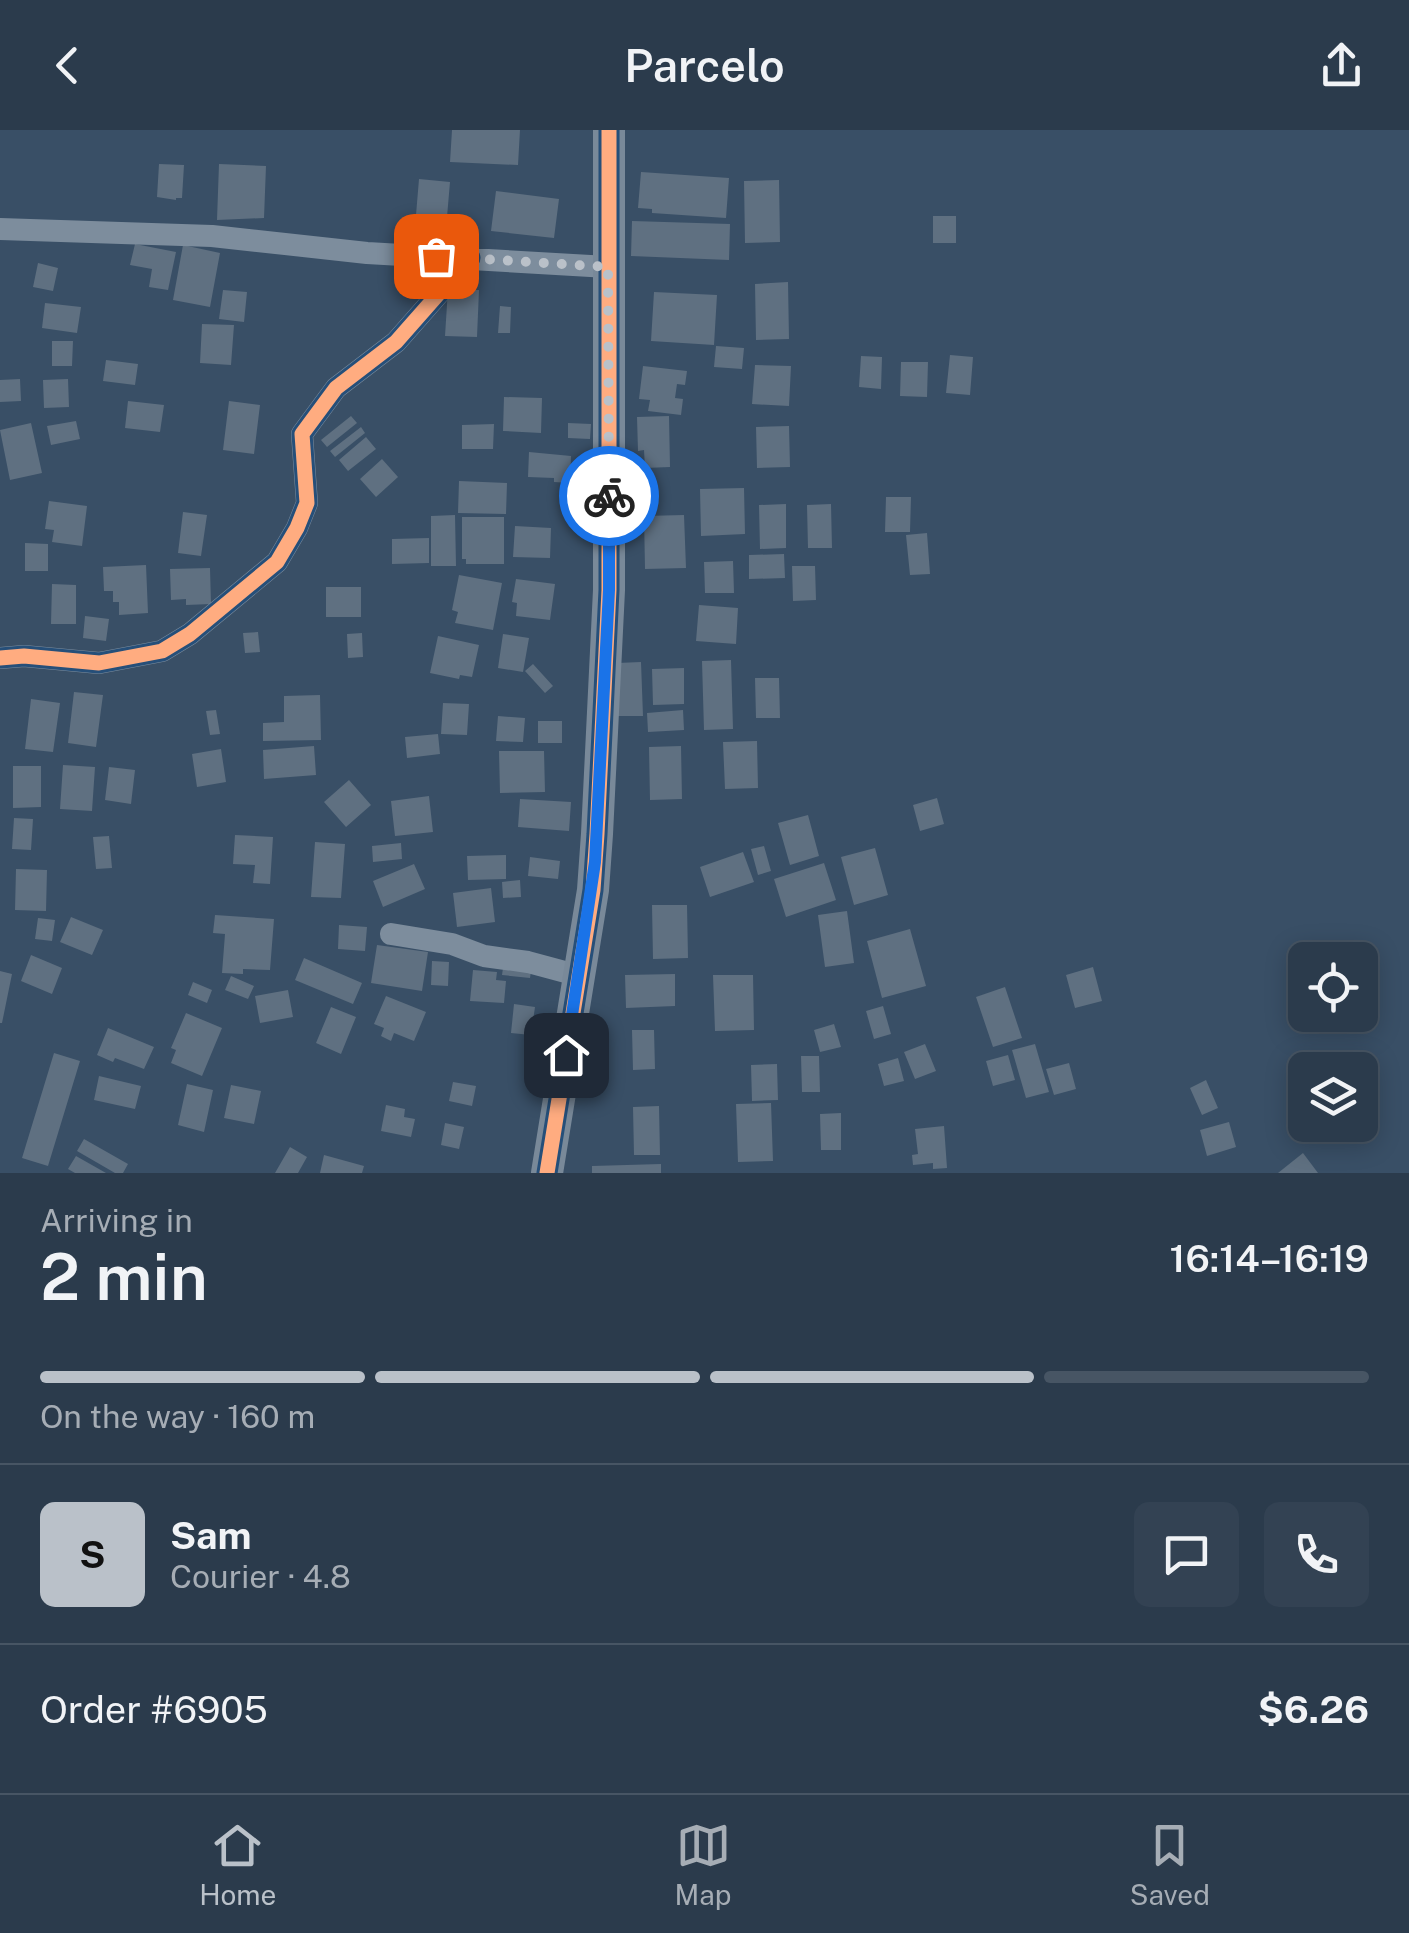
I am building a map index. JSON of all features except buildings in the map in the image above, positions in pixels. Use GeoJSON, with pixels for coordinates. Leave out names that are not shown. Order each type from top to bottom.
{"type":"FeatureCollection","features":[{"type":"Feature","properties":{"kind":"street"},"geometry":{"type":"LineString","coordinates":[[546,1173],[580,976],[596,853],[609,590],[609,130]]}},
{"type":"Feature","properties":{"kind":"street"},"geometry":{"type":"LineString","coordinates":[[0,229],[212,236],[367,253],[608,267]]}},
{"type":"Feature","properties":{"kind":"street"},"geometry":{"type":"LineString","coordinates":[[0,658],[24,656],[99,663],[162,650],[190,634],[276,562],[297,528],[307,502],[302,434],[336,388],[396,342],[470,258]]}},
{"type":"Feature","properties":{"kind":"street"},"geometry":{"type":"LineString","coordinates":[[391,934],[452,944],[484,956],[528,962],[580,976]]}},
{"type":"Feature","properties":{"kind":"cycle path"},"geometry":{"type":"LineString","coordinates":[[547,1173],[593,890],[597,834],[609,590],[609,130]]}},
{"type":"Feature","properties":{"kind":"cycle path"},"geometry":{"type":"LineString","coordinates":[[0,658],[24,656],[99,663],[162,651],[190,634],[277,562],[307,503],[302,434],[336,388],[396,342],[470,258]]}},
{"type":"Feature","properties":{"kind":"way so far"},"geometry":{"type":"LineString","coordinates":[[436,256],[608,267],[609,496]]}},
{"type":"Feature","properties":{"kind":"route"},"geometry":{"type":"LineString","coordinates":[[566,1055],[593,890],[609,590],[609,496]]}}]}
